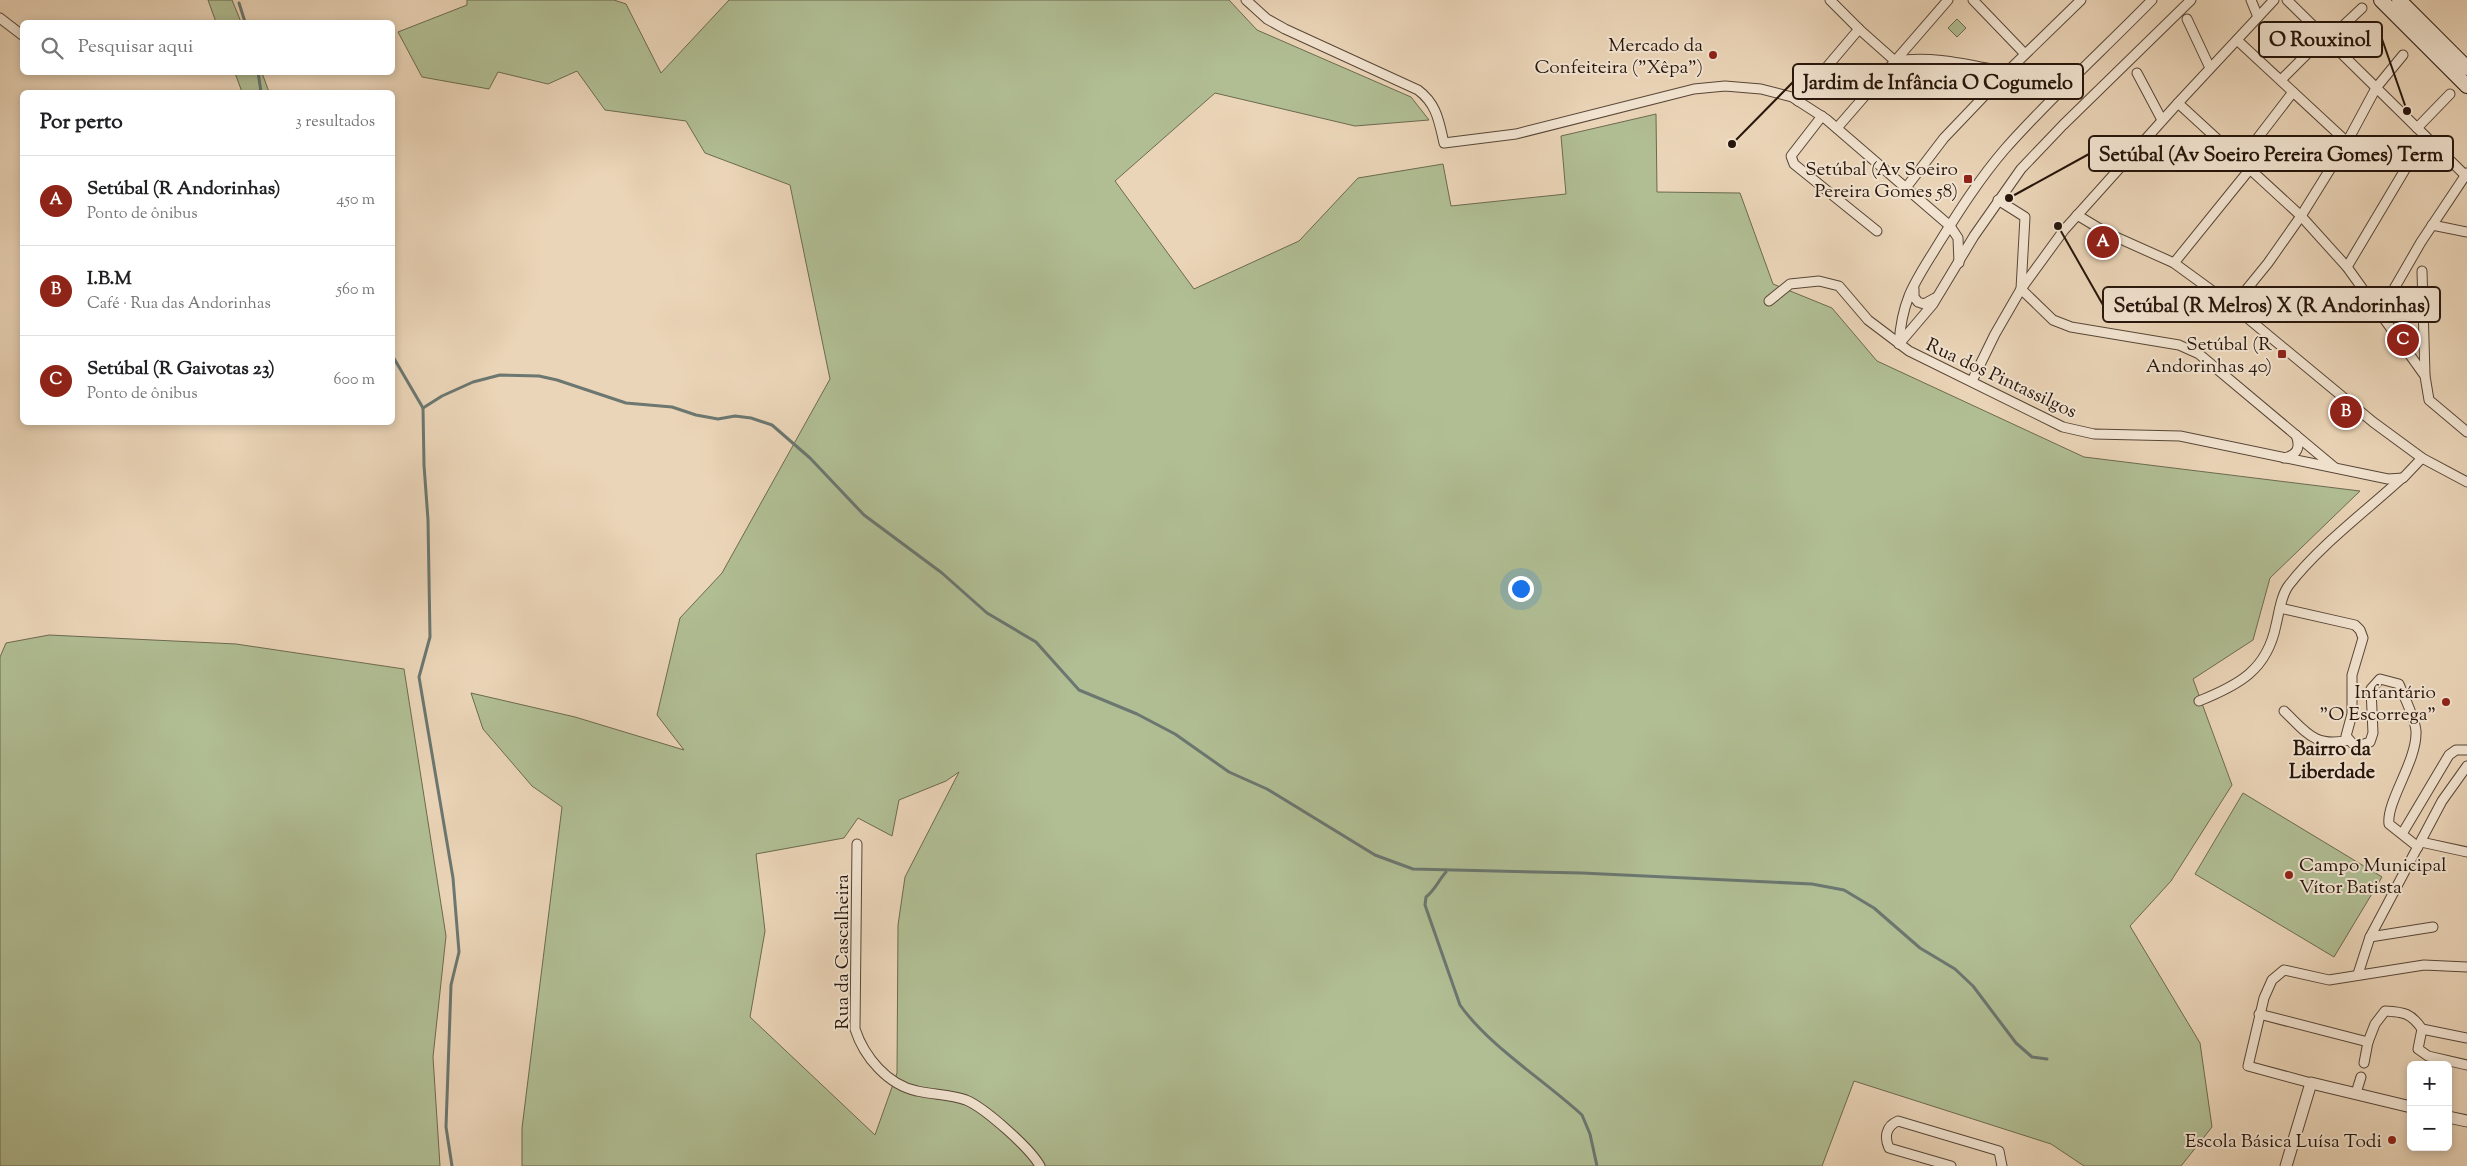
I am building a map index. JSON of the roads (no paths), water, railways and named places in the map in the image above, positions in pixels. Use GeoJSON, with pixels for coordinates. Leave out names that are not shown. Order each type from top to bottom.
{"type":"FeatureCollection","features":[{"type":"Feature","properties":{"kind":"main road"},"geometry":{"type":"LineString","coordinates":[[2381,0],[2467,86]]}},
{"type":"Feature","properties":{"kind":"main road"},"geometry":{"type":"LineString","coordinates":[[2399,0],[2467,68]]}},
{"type":"Feature","properties":{"kind":"street"},"geometry":{"type":"LineString","coordinates":[[1246,0],[1267,19],[1285,29],[1418,90],[1429,98],[1435,108],[1444,143],[1516,134],[1694,89],[1725,86],[1761,89],[1792,97],[1837,128],[1905,189],[1950,226],[1958,238],[1960,262]]}},
{"type":"Feature","properties":{"kind":"street"},"geometry":{"type":"LineString","coordinates":[[1830,0],[1895,61],[1925,58],[2007,72]]}},
{"type":"Feature","properties":{"kind":"street"},"geometry":{"type":"LineString","coordinates":[[1837,128],[1948,0]]}},
{"type":"Feature","properties":{"kind":"street"},"geometry":{"type":"LineString","coordinates":[[1973,0],[2025,54]]}},
{"type":"Feature","properties":{"kind":"street"},"geometry":{"type":"LineString","coordinates":[[1905,189],[1944,138],[2007,72],[2081,0]]}},
{"type":"Feature","properties":{"kind":"street"},"geometry":{"type":"LineString","coordinates":[[1899,344],[1902,314],[1914,281],[1982,177],[2005,149],[2152,0]]}},
{"type":"Feature","properties":{"kind":"street"},"geometry":{"type":"LineString","coordinates":[[1899,344],[1938,297],[1998,200],[2022,169],[2063,125],[2191,0]]}},
{"type":"Feature","properties":{"kind":"street"},"geometry":{"type":"LineString","coordinates":[[2251,0],[2258,17]]}},
{"type":"Feature","properties":{"kind":"street"},"geometry":{"type":"LineString","coordinates":[[1972,381],[1994,334],[2021,289],[2077,215],[2162,120],[2274,0]]}},
{"type":"Feature","properties":{"kind":"street"},"geometry":{"type":"LineString","coordinates":[[2287,0],[2466,174],[2432,225],[2380,312]]}},
{"type":"Feature","properties":{"kind":"street"},"geometry":{"type":"LineString","coordinates":[[2280,80],[2362,8]]}},
{"type":"Feature","properties":{"kind":"street"},"geometry":{"type":"LineString","coordinates":[[0,18],[20,33]]}},
{"type":"Feature","properties":{"kind":"street"},"geometry":{"type":"LineString","coordinates":[[2186,19],[2210,68]]}},
{"type":"Feature","properties":{"kind":"street"},"geometry":{"type":"LineString","coordinates":[[1798,101],[1859,29]]}},
{"type":"Feature","properties":{"kind":"street"},"geometry":{"type":"LineString","coordinates":[[2237,40],[2347,142]]}},
{"type":"Feature","properties":{"kind":"street"},"geometry":{"type":"LineString","coordinates":[[2233,306],[2268,263],[2301,216],[2347,142],[2376,88],[2403,55]]}},
{"type":"Feature","properties":{"kind":"street"},"geometry":{"type":"LineString","coordinates":[[2137,73],[2162,120]]}},
{"type":"Feature","properties":{"kind":"street"},"geometry":{"type":"LineString","coordinates":[[2240,161],[2293,92]]}},
{"type":"Feature","properties":{"kind":"street"},"geometry":{"type":"LineString","coordinates":[[2418,128],[2450,94]]}},
{"type":"Feature","properties":{"kind":"street"},"geometry":{"type":"LineString","coordinates":[[2178,103],[2301,216],[2347,267],[2425,376]]}},
{"type":"Feature","properties":{"kind":"street"},"geometry":{"type":"LineString","coordinates":[[1822,116],[1796,147],[1791,156],[1794,164],[1877,231]]}},
{"type":"Feature","properties":{"kind":"street"},"geometry":{"type":"LineString","coordinates":[[2347,267],[2425,136]]}},
{"type":"Feature","properties":{"kind":"street"},"geometry":{"type":"LineString","coordinates":[[2174,263],[2250,169]]}},
{"type":"Feature","properties":{"kind":"street"},"geometry":{"type":"LineString","coordinates":[[1998,200],[2025,217],[2021,289],[2053,320],[2062,324],[2103,333],[2179,345],[2198,354],[2336,469]]}},
{"type":"Feature","properties":{"kind":"street"},"geometry":{"type":"LineString","coordinates":[[2077,215],[2107,233],[2174,263],[2233,306],[2373,422],[2422,458],[2467,482]]}},
{"type":"Feature","properties":{"kind":"street"},"geometry":{"type":"LineString","coordinates":[[2432,225],[2467,232]]}},
{"type":"Feature","properties":{"kind":"street"},"geometry":{"type":"LineString","coordinates":[[2422,272],[2425,376],[2429,400],[2467,432]]}},
{"type":"Feature","properties":{"kind":"street","name":"Rua dos Pintassilgos"},"geometry":{"type":"LineString","coordinates":[[1769,301],[1790,284],[1820,281],[1839,286],[1868,320],[1909,351],[2063,427],[2094,434],[2180,436],[2388,479],[2403,478]]}},
{"type":"Feature","properties":{"kind":"street"},"geometry":{"type":"LineString","coordinates":[[1914,281],[1914,297],[1918,302],[1924,304],[1938,297]]}},
{"type":"Feature","properties":{"kind":"street"},"geometry":{"type":"LineString","coordinates":[[2284,458],[2292,456],[2298,451],[2299,444],[2295,434]]}},
{"type":"Feature","properties":{"kind":"street"},"geometry":{"type":"LineString","coordinates":[[2199,701],[2231,688],[2255,668],[2272,645],[2286,588],[2304,566],[2403,478],[2422,458]]}},
{"type":"Feature","properties":{"kind":"street"},"geometry":{"type":"LineString","coordinates":[[2280,608],[2355,625],[2360,630],[2363,638],[2362,647],[2352,675],[2352,714],[2346,736],[2353,744],[2362,745],[2370,742],[2373,734],[2371,689],[2380,679],[2399,684],[2416,731],[2403,782],[2388,815],[2389,824],[2419,845],[2467,852]]}},
{"type":"Feature","properties":{"kind":"street"},"geometry":{"type":"LineString","coordinates":[[2284,711],[2318,741],[2332,744],[2349,740]]}},
{"type":"Feature","properties":{"kind":"street"},"geometry":{"type":"LineString","coordinates":[[2402,834],[2449,755],[2456,750],[2467,750]]}},
{"type":"Feature","properties":{"kind":"street"},"geometry":{"type":"LineString","coordinates":[[2358,974],[2370,937],[2419,845],[2467,766]]}},
{"type":"Feature","properties":{"kind":"street"},"geometry":{"type":"LineString","coordinates":[[2455,783],[2467,782]]}},
{"type":"Feature","properties":{"kind":"street","name":"Rua da Cascalheira"},"geometry":{"type":"LineString","coordinates":[[857,844],[855,1029],[859,1041],[873,1062],[890,1078],[916,1091],[951,1096],[968,1101],[1024,1145],[1040,1166]]}},
{"type":"Feature","properties":{"kind":"street"},"geometry":{"type":"LineString","coordinates":[[2370,937],[2433,927]]}},
{"type":"Feature","properties":{"kind":"street"},"geometry":{"type":"LineString","coordinates":[[2407,1106],[2248,1066],[2259,1014],[2272,980],[2284,970],[2329,980],[2424,965],[2467,967]]}},
{"type":"Feature","properties":{"kind":"street"},"geometry":{"type":"LineString","coordinates":[[2364,1063],[2368,1042],[2375,1024],[2385,1011],[2401,1012],[2414,1018],[2422,1030],[2418,1048],[2428,1056],[2467,1065]]}},
{"type":"Feature","properties":{"kind":"street"},"geometry":{"type":"LineString","coordinates":[[2259,1014],[2368,1042]]}},
{"type":"Feature","properties":{"kind":"street"},"geometry":{"type":"LineString","coordinates":[[2422,1030],[2434,1030],[2467,1038]]}},
{"type":"Feature","properties":{"kind":"street"},"geometry":{"type":"LineString","coordinates":[[2356,1093],[2361,1077]]}},
{"type":"Feature","properties":{"kind":"street"},"geometry":{"type":"LineString","coordinates":[[2286,1166],[2311,1083]]}},
{"type":"Feature","properties":{"kind":"street"},"geometry":{"type":"LineString","coordinates":[[2452,1118],[2467,1121]]}},
{"type":"Feature","properties":{"kind":"street"},"geometry":{"type":"LineString","coordinates":[[1951,1166],[1938,1164],[1889,1148],[1886,1137],[1890,1126],[1898,1121],[1999,1151],[2002,1166]]}},
{"type":"Feature","properties":{"kind":"waterway"},"geometry":{"type":"LineString","coordinates":[[239,3],[244,20]]}},
{"type":"Feature","properties":{"kind":"waterway"},"geometry":{"type":"LineString","coordinates":[[258,75],[261,90]]}},
{"type":"Feature","properties":{"kind":"waterway"},"geometry":{"type":"LineString","coordinates":[[395,360],[423,408],[424,465],[428,520],[430,637],[419,677],[453,878],[459,952],[451,985],[446,1127],[452,1166]]}},
{"type":"Feature","properties":{"kind":"waterway"},"geometry":{"type":"LineString","coordinates":[[423,408],[442,396],[473,382],[500,375],[539,376],[557,380],[626,403],[672,407],[696,415],[718,419],[735,416],[751,418],[772,425],[810,458],[864,515],[942,573],[987,613],[1036,642],[1079,690],[1137,714],[1175,734],[1229,772],[1267,789],[1375,855],[1413,869],[1582,873],[1812,884],[1844,890],[1874,908],[1920,948],[1955,969],[1973,986],[2016,1043],[2032,1057],[2047,1059]]}},
{"type":"Feature","properties":{"kind":"waterway"},"geometry":{"type":"LineString","coordinates":[[1446,872],[1426,897],[1425,905],[1460,1005],[1501,1049],[1582,1115],[1590,1134],[1597,1166]]}},
{"type":"Feature","properties":{"kind":"place","name":"Mercado da Confeiteira (\"Xêpa\")"},"geometry":{"type":"Point","coordinates":[1713,55]}},
{"type":"Feature","properties":{"kind":"place","name":"O Rouxinol"},"geometry":{"type":"Point","coordinates":[2407,111]}},
{"type":"Feature","properties":{"kind":"place","name":"Jardim de Infância O Cogumelo"},"geometry":{"type":"Point","coordinates":[1732,144]}},
{"type":"Feature","properties":{"kind":"place","name":"Setúbal (Av Soeiro Pereira Gomes 58)"},"geometry":{"type":"Point","coordinates":[1968,179]}},
{"type":"Feature","properties":{"kind":"place","name":"Setúbal (Av Soeiro Pereira Gomes) Term"},"geometry":{"type":"Point","coordinates":[2009,198]}},
{"type":"Feature","properties":{"kind":"place","name":"Setúbal (R Melros) X (R Andorinhas)"},"geometry":{"type":"Point","coordinates":[2058,226]}},
{"type":"Feature","properties":{"kind":"place","name":"Setúbal (R Andorinhas)"},"geometry":{"type":"Point","coordinates":[2103,242]}},
{"type":"Feature","properties":{"kind":"place","name":"Setúbal (R Gaivotas 23)"},"geometry":{"type":"Point","coordinates":[2403,340]}},
{"type":"Feature","properties":{"kind":"place","name":"Setúbal (R Andorinhas 40)"},"geometry":{"type":"Point","coordinates":[2282,354]}},
{"type":"Feature","properties":{"kind":"place","name":"I.B.M"},"geometry":{"type":"Point","coordinates":[2346,412]}},
{"type":"Feature","properties":{"kind":"place","name":"Infantário \"O Escorrega\""},"geometry":{"type":"Point","coordinates":[2446,702]}},
{"type":"Feature","properties":{"kind":"place","name":"Campo Municipal Vítor Batista"},"geometry":{"type":"Point","coordinates":[2289,875]}},
{"type":"Feature","properties":{"kind":"place","name":"Escola Básica Luísa Todi"},"geometry":{"type":"Point","coordinates":[2392,1140]}},
{"type":"Feature","properties":{"kind":"district","name":"Bairro da Liberdade"},"geometry":{"type":"Point","coordinates":[2332,760]}}]}
